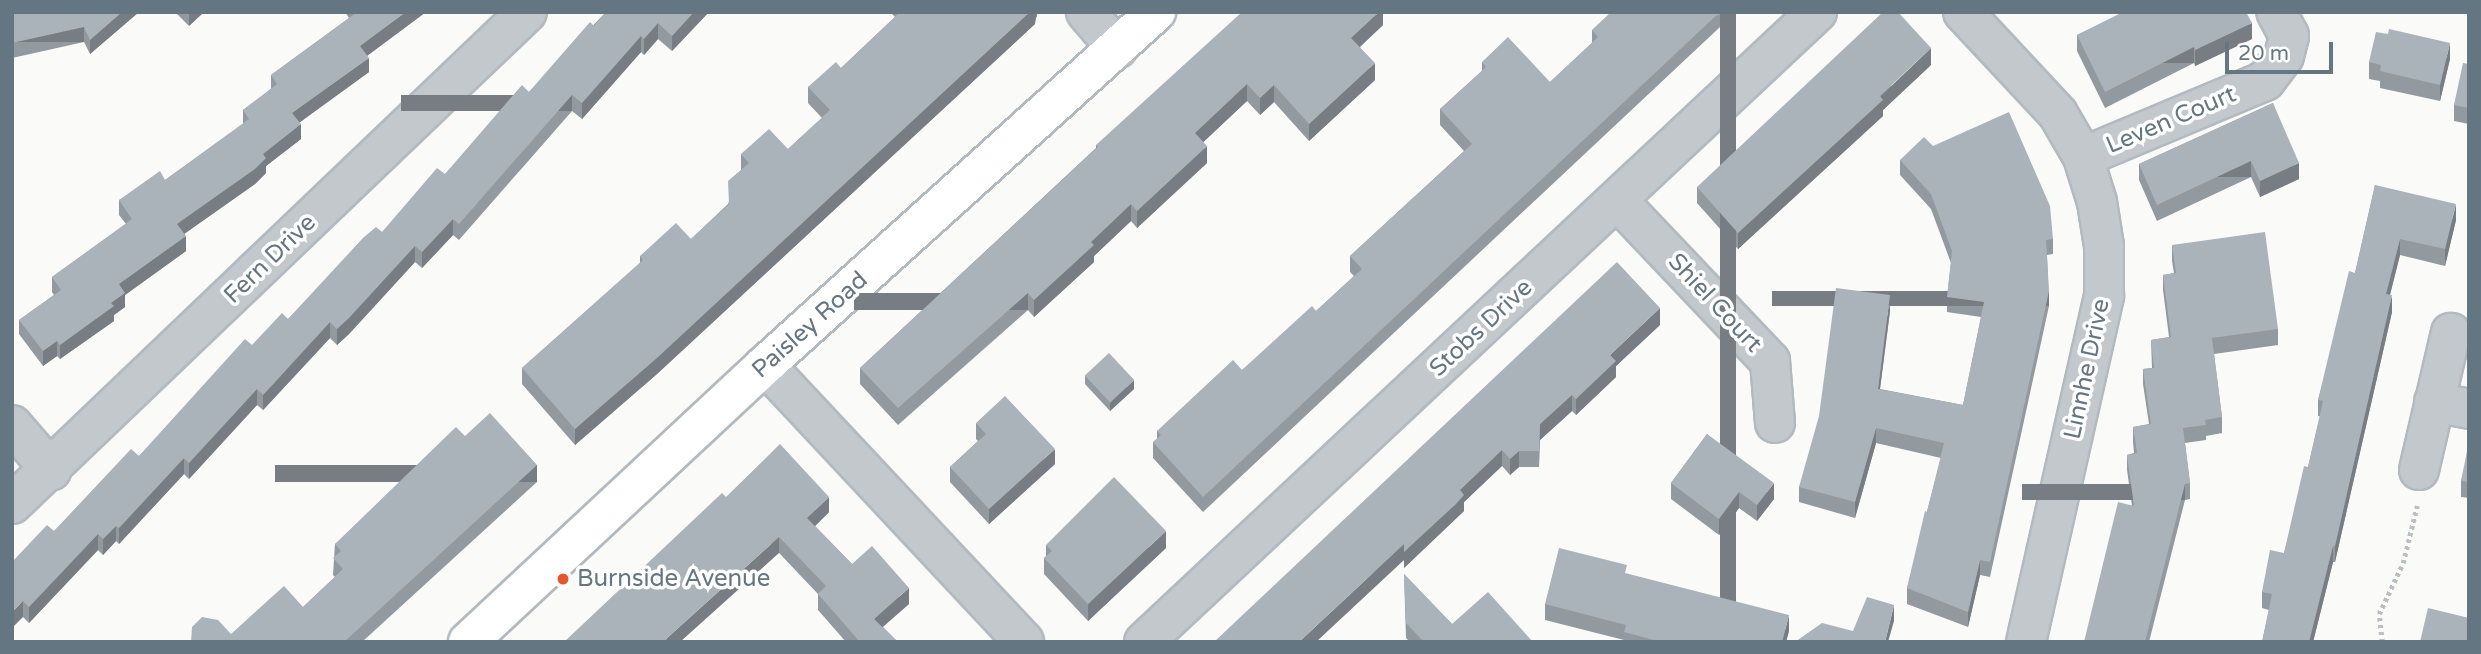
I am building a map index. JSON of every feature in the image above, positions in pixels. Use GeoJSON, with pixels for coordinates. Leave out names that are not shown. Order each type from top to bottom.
{"type":"FeatureCollection","features":[{"type":"Feature","properties":{"kind":"main road","name":"Paisley Road"},"geometry":{"type":"LineString","coordinates":[[468,642],[765,365],[1156,12]]}},
{"type":"Feature","properties":{"kind":"street","name":"Fern Drive"},"geometry":{"type":"LineString","coordinates":[[12,504],[51,470],[527,12]]}},
{"type":"Feature","properties":{"kind":"street"},"geometry":{"type":"LineString","coordinates":[[1086,12],[1117,48]]}},
{"type":"Feature","properties":{"kind":"street","name":"Stobs Drive"},"geometry":{"type":"LineString","coordinates":[[1144,642],[1618,201],[1816,12]]}},
{"type":"Feature","properties":{"kind":"street","name":"Linnhe Drive"},"geometry":{"type":"LineString","coordinates":[[1964,12],[2058,114],[2083,158],[2097,202],[2104,246],[2104,296],[2026,642]]}},
{"type":"Feature","properties":{"kind":"street","name":"Leven Court"},"geometry":{"type":"LineString","coordinates":[[2083,158],[2265,80],[2284,56],[2289,36],[2277,12]]}},
{"type":"Feature","properties":{"kind":"street","name":"Shiel Court"},"geometry":{"type":"LineString","coordinates":[[1618,201],[1770,361],[1774,423]]}},
{"type":"Feature","properties":{"kind":"street"},"geometry":{"type":"LineString","coordinates":[[2419,470],[2451,405],[2451,333]]}},
{"type":"Feature","properties":{"kind":"street"},"geometry":{"type":"LineString","coordinates":[[765,365],[1024,642]]}},
{"type":"Feature","properties":{"kind":"street"},"geometry":{"type":"LineString","coordinates":[[12,425],[51,470]]}},
{"type":"Feature","properties":{"kind":"path"},"geometry":{"type":"LineString","coordinates":[[2382,642],[2379,614],[2403,563],[2417,505],[2419,470]]}},
{"type":"Feature","properties":{"kind":"building"},"geometry":{"type":"Polygon","coordinates":[[[12,12],[122,12],[90,40],[84,27],[12,43],[12,12]]]}},
{"type":"Feature","properties":{"kind":"building"},"geometry":{"type":"Polygon","coordinates":[[[355,12],[406,12],[360,46],[369,58],[292,113],[301,124],[263,154],[266,158],[255,169],[177,224],[186,236],[119,284],[125,293],[111,303],[114,306],[60,345],[57,341],[43,351],[19,320],[61,290],[52,277],[132,219],[119,200],[160,171],[165,180],[249,119],[243,110],[277,84],[271,75],[355,12]]]}},
{"type":"Feature","properties":{"kind":"building"},"geometry":{"type":"Polygon","coordinates":[[[606,12],[694,12],[672,36],[658,23],[644,39],[641,36],[582,103],[572,95],[459,224],[453,219],[422,252],[415,246],[349,318],[337,329],[330,322],[263,395],[257,389],[189,463],[184,458],[119,528],[116,526],[103,539],[98,534],[29,607],[23,601],[12,612],[12,562],[47,525],[54,531],[131,449],[139,456],[245,339],[252,345],[282,313],[288,319],[363,238],[376,227],[382,232],[437,168],[445,174],[522,85],[529,92],[590,22],[594,26],[606,12]]]}},
{"type":"Feature","properties":{"kind":"building"},"geometry":{"type":"Polygon","coordinates":[[[900,12],[1030,12],[657,358],[575,429],[522,368],[643,260],[640,256],[676,223],[691,239],[729,204],[728,181],[749,163],[741,154],[769,129],[788,149],[830,110],[808,87],[836,62],[841,68],[900,12]]]}},
{"type":"Feature","properties":{"kind":"building"},"geometry":{"type":"Polygon","coordinates":[[[1242,12],[1379,12],[1351,38],[1375,63],[1309,124],[1274,85],[1260,98],[1247,84],[1195,133],[1207,146],[1137,211],[1131,204],[1091,242],[1094,245],[1034,300],[1028,293],[898,408],[860,368],[1098,147],[1096,145],[1242,12]]]}},
{"type":"Feature","properties":{"kind":"building"},"geometry":{"type":"Polygon","coordinates":[[[1611,12],[1720,12],[1203,497],[1153,442],[1161,435],[1157,431],[1233,360],[1242,370],[1312,306],[1316,311],[1362,269],[1350,256],[1472,144],[1440,109],[1486,67],[1482,62],[1508,37],[1550,82],[1598,37],[1592,30],[1611,12]]]}},
{"type":"Feature","properties":{"kind":"building"},"geometry":{"type":"Polygon","coordinates":[[[1883,12],[1898,12],[1931,48],[1880,96],[1883,100],[1738,233],[1697,187],[1883,12]]]}},
{"type":"Feature","properties":{"kind":"building"},"geometry":{"type":"Polygon","coordinates":[[[2123,12],[2246,12],[2252,23],[2195,50],[2194,47],[2105,92],[2077,35],[2123,12]]]}},
{"type":"Feature","properties":{"kind":"building"},"geometry":{"type":"Polygon","coordinates":[[[2389,29],[2450,43],[2440,85],[2380,71],[2381,65],[2369,62],[2376,32],[2388,34],[2389,29]]]}},
{"type":"Feature","properties":{"kind":"building"},"geometry":{"type":"Polygon","coordinates":[[[2463,63],[2469,64],[2469,108],[2454,105],[2463,63]]]}},
{"type":"Feature","properties":{"kind":"building"},"geometry":{"type":"Polygon","coordinates":[[[2273,103],[2299,163],[2260,181],[2251,161],[2157,205],[2139,164],[2273,103]]]}},
{"type":"Feature","properties":{"kind":"building"},"geometry":{"type":"Polygon","coordinates":[[[2009,112],[2050,206],[2053,239],[2046,240],[2049,291],[1990,562],[1980,560],[1968,612],[1907,588],[1944,443],[1876,428],[1855,502],[1799,487],[1819,416],[1836,288],[1890,295],[1878,389],[1963,405],[1984,302],[1947,297],[1952,251],[1931,194],[1900,160],[1924,137],[1933,146],[2009,112]]]}},
{"type":"Feature","properties":{"kind":"building"},"geometry":{"type":"Polygon","coordinates":[[[2375,185],[2456,204],[2445,249],[2400,239],[2386,294],[2392,295],[2335,546],[2309,642],[2262,642],[2272,594],[2262,592],[2270,550],[2284,553],[2304,466],[2308,467],[2323,401],[2318,400],[2349,271],[2355,273],[2375,185]]]}},
{"type":"Feature","properties":{"kind":"building"},"geometry":{"type":"Polygon","coordinates":[[[2265,232],[2278,329],[2212,338],[2222,417],[2205,420],[2206,425],[2183,428],[2190,483],[2185,484],[2145,642],[2084,642],[2118,502],[2134,506],[2127,455],[2137,453],[2133,427],[2151,424],[2143,369],[2154,368],[2151,340],[2171,337],[2163,275],[2176,273],[2172,245],[2265,232]]]}},
{"type":"Feature","properties":{"kind":"building"},"geometry":{"type":"Polygon","coordinates":[[[1617,262],[1660,308],[1610,355],[1616,361],[1576,399],[1572,395],[1540,424],[1539,451],[1519,451],[1510,459],[1502,450],[1460,490],[1464,495],[1456,504],[1404,552],[1404,544],[1299,642],[1214,642],[1617,262]]]}},
{"type":"Feature","properties":{"kind":"building"},"geometry":{"type":"Polygon","coordinates":[[[1109,353],[1134,380],[1110,403],[1085,376],[1109,353]]]}},
{"type":"Feature","properties":{"kind":"building"},"geometry":{"type":"Polygon","coordinates":[[[1005,396],[1055,449],[989,509],[950,467],[986,434],[976,423],[1005,396]]]}},
{"type":"Feature","properties":{"kind":"building"},"geometry":{"type":"Polygon","coordinates":[[[490,413],[537,465],[344,642],[191,642],[192,627],[202,617],[218,620],[231,634],[284,586],[303,607],[343,569],[333,558],[341,551],[335,544],[456,427],[465,436],[490,413]]]}},
{"type":"Feature","properties":{"kind":"building"},"geometry":{"type":"Polygon","coordinates":[[[1707,434],[1774,483],[1757,505],[1739,492],[1719,519],[1671,483],[1707,434]]]}},
{"type":"Feature","properties":{"kind":"building"},"geometry":{"type":"Polygon","coordinates":[[[780,444],[829,497],[807,518],[852,564],[872,546],[909,588],[874,619],[898,642],[860,642],[818,594],[826,586],[779,537],[666,639],[668,642],[564,642],[722,493],[726,497],[780,444]]]}},
{"type":"Feature","properties":{"kind":"building"},"geometry":{"type":"Polygon","coordinates":[[[2469,451],[2469,482],[2461,481],[2469,451]]]}},
{"type":"Feature","properties":{"kind":"building"},"geometry":{"type":"Polygon","coordinates":[[[1114,477],[1166,531],[1088,604],[1044,558],[1052,551],[1046,545],[1114,477]]]}},
{"type":"Feature","properties":{"kind":"building"},"geometry":{"type":"Polygon","coordinates":[[[1559,548],[1627,565],[1625,573],[1789,615],[1782,642],[1661,642],[1624,632],[1626,625],[1545,604],[1559,548]]]}},
{"type":"Feature","properties":{"kind":"building"},"geometry":{"type":"Polygon","coordinates":[[[1404,574],[1452,624],[1488,592],[1532,641],[1424,642],[1406,623],[1404,574]]]}},
{"type":"Feature","properties":{"kind":"building"},"geometry":{"type":"Polygon","coordinates":[[[1867,597],[1894,605],[1885,642],[1795,642],[1822,623],[1853,631],[1867,597]]]}},
{"type":"Feature","properties":{"kind":"building"},"geometry":{"type":"Polygon","coordinates":[[[2428,608],[2469,618],[2469,642],[2420,642],[2428,608]]]}},
{"type":"Feature","properties":{"kind":"place","name":"Burnside Avenue"},"geometry":{"type":"Point","coordinates":[563,579]}}]}
